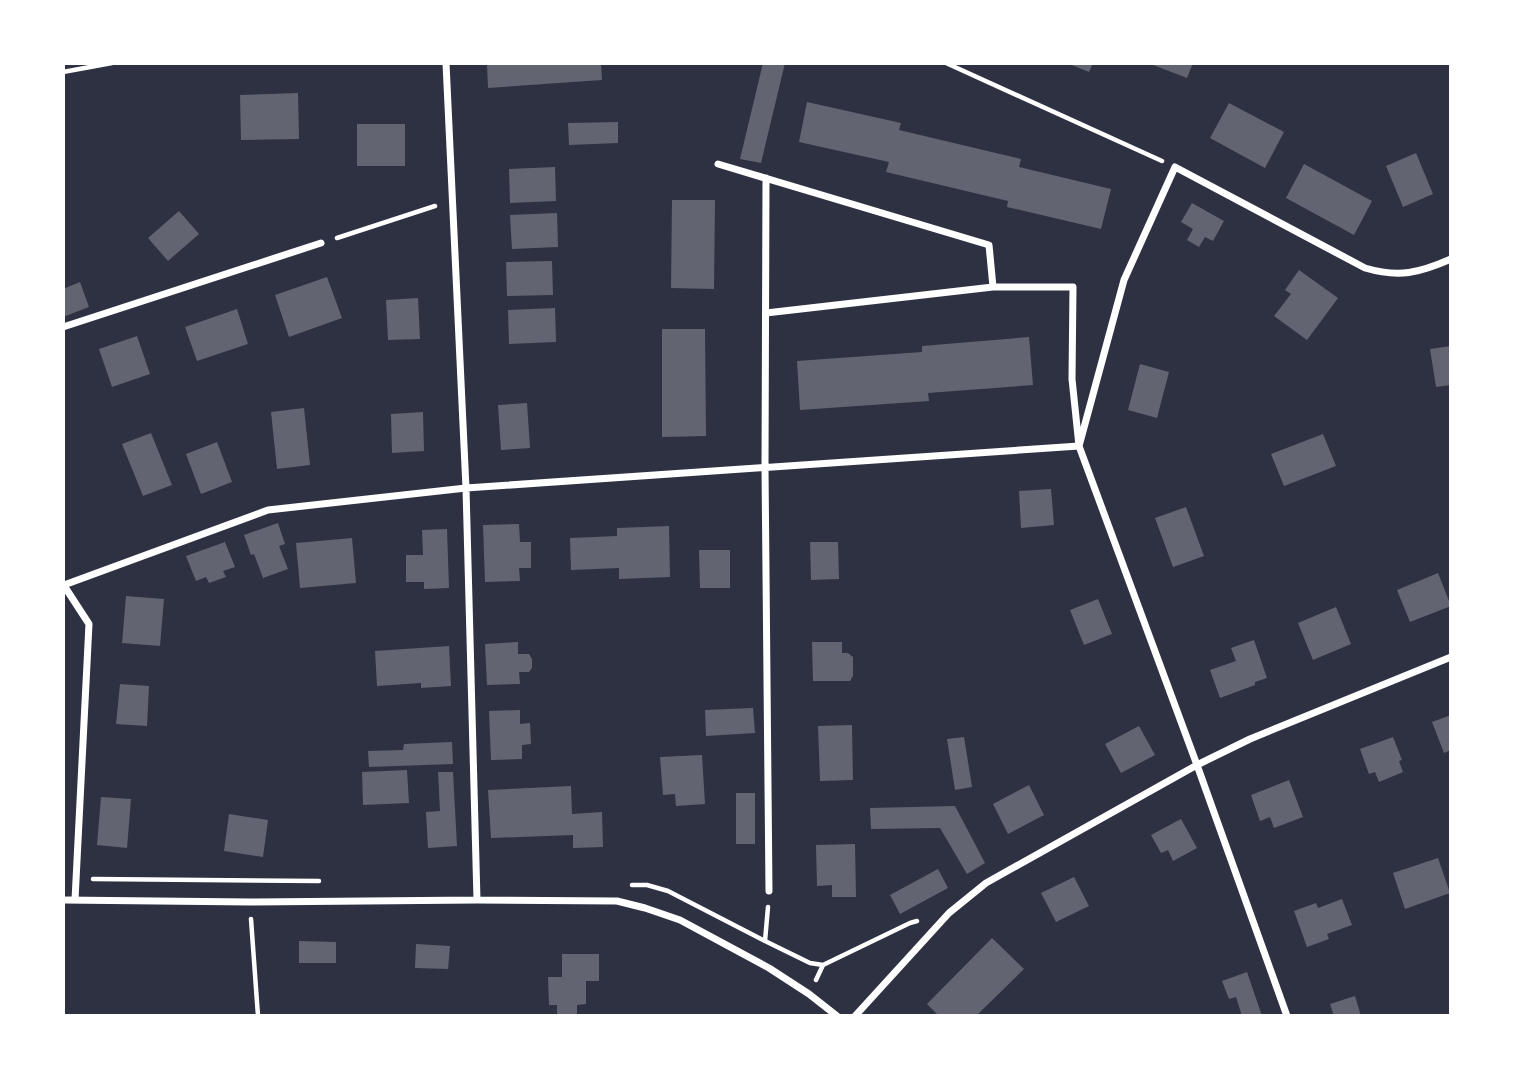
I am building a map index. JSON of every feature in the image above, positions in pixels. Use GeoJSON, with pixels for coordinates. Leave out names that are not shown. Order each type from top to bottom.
{"type":"FeatureCollection","features":[{"type":"Feature","properties":{"kind":"street"},"geometry":{"type":"LineString","coordinates":[[446,63],[466,488],[477,900]]}},
{"type":"Feature","properties":{"kind":"street"},"geometry":{"type":"LineString","coordinates":[[718,164],[989,245],[993,288]]}},
{"type":"Feature","properties":{"kind":"street"},"geometry":{"type":"LineString","coordinates":[[1079,446],[1125,280],[1175,167],[1365,268],[1383,274],[1406,274],[1451,260]]}},
{"type":"Feature","properties":{"kind":"street"},"geometry":{"type":"LineString","coordinates":[[766,178],[765,467],[769,891]]}},
{"type":"Feature","properties":{"kind":"street"},"geometry":{"type":"LineString","coordinates":[[63,327],[321,243]]}},
{"type":"Feature","properties":{"kind":"street"},"geometry":{"type":"LineString","coordinates":[[765,313],[993,288],[1073,287],[1072,379],[1079,446],[1287,1016]]}},
{"type":"Feature","properties":{"kind":"street"},"geometry":{"type":"LineString","coordinates":[[75,900],[89,624],[63,585],[268,510],[466,488],[1079,446]]}},
{"type":"Feature","properties":{"kind":"street"},"geometry":{"type":"LineString","coordinates":[[855,1016],[949,913],[986,883],[1197,765],[1250,739],[1451,657]]}},
{"type":"Feature","properties":{"kind":"street"},"geometry":{"type":"LineString","coordinates":[[63,900],[617,901],[680,920],[769,968],[837,1016]]}},
{"type":"Feature","properties":{"kind":"path"},"geometry":{"type":"LineString","coordinates":[[63,72],[112,63]]}},
{"type":"Feature","properties":{"kind":"path"},"geometry":{"type":"LineString","coordinates":[[946,63],[1175,167]]}},
{"type":"Feature","properties":{"kind":"path"},"geometry":{"type":"LineString","coordinates":[[321,243],[453,200]]}},
{"type":"Feature","properties":{"kind":"path"},"geometry":{"type":"LineString","coordinates":[[248,880],[258,1016]]}},
{"type":"Feature","properties":{"kind":"path"},"geometry":{"type":"LineString","coordinates":[[769,891],[765,941],[810,963],[823,965],[910,923],[949,913]]}},
{"type":"Feature","properties":{"kind":"building"},"geometry":{"type":"Polygon","coordinates":[[[601,63],[602,80],[488,88],[487,65],[601,63]]]}},
{"type":"Feature","properties":{"kind":"building"},"geometry":{"type":"Polygon","coordinates":[[[763,63],[785,63],[761,163],[740,159],[763,63]]]}},
{"type":"Feature","properties":{"kind":"building"},"geometry":{"type":"Polygon","coordinates":[[[1067,63],[1093,63],[1089,72],[1067,63]]]}},
{"type":"Feature","properties":{"kind":"building"},"geometry":{"type":"Polygon","coordinates":[[[1148,63],[1193,63],[1187,78],[1148,63]]]}},
{"type":"Feature","properties":{"kind":"building"},"geometry":{"type":"Polygon","coordinates":[[[298,93],[299,139],[241,140],[240,95],[298,93]]]}},
{"type":"Feature","properties":{"kind":"building"},"geometry":{"type":"Polygon","coordinates":[[[807,102],[901,123],[899,130],[1021,159],[1019,167],[1111,189],[1101,229],[1007,207],[1008,201],[886,172],[889,162],[799,142],[807,102]]]}},
{"type":"Feature","properties":{"kind":"building"},"geometry":{"type":"Polygon","coordinates":[[[1229,103],[1284,132],[1265,168],[1210,138],[1229,103]]]}},
{"type":"Feature","properties":{"kind":"building"},"geometry":{"type":"Polygon","coordinates":[[[618,122],[618,143],[569,145],[568,123],[618,122]]]}},
{"type":"Feature","properties":{"kind":"building"},"geometry":{"type":"Polygon","coordinates":[[[357,124],[405,124],[405,166],[357,166],[357,124]]]}},
{"type":"Feature","properties":{"kind":"building"},"geometry":{"type":"Polygon","coordinates":[[[1416,153],[1433,194],[1403,207],[1386,166],[1416,153]]]}},
{"type":"Feature","properties":{"kind":"building"},"geometry":{"type":"Polygon","coordinates":[[[1304,164],[1372,201],[1354,235],[1286,198],[1304,164]]]}},
{"type":"Feature","properties":{"kind":"building"},"geometry":{"type":"Polygon","coordinates":[[[555,167],[556,201],[510,203],[509,169],[555,167]]]}},
{"type":"Feature","properties":{"kind":"building"},"geometry":{"type":"Polygon","coordinates":[[[672,200],[715,200],[714,289],[671,288],[672,200]]]}},
{"type":"Feature","properties":{"kind":"building"},"geometry":{"type":"Polygon","coordinates":[[[1192,203],[1224,221],[1213,241],[1205,237],[1199,247],[1187,240],[1193,229],[1181,222],[1192,203]]]}},
{"type":"Feature","properties":{"kind":"building"},"geometry":{"type":"Polygon","coordinates":[[[179,211],[199,234],[168,261],[148,238],[179,211]]]}},
{"type":"Feature","properties":{"kind":"building"},"geometry":{"type":"Polygon","coordinates":[[[557,213],[558,247],[512,249],[510,215],[557,213]]]}},
{"type":"Feature","properties":{"kind":"building"},"geometry":{"type":"Polygon","coordinates":[[[552,261],[553,295],[507,296],[506,262],[552,261]]]}},
{"type":"Feature","properties":{"kind":"building"},"geometry":{"type":"Polygon","coordinates":[[[1299,270],[1338,298],[1307,340],[1274,316],[1291,294],[1285,290],[1299,270]]]}},
{"type":"Feature","properties":{"kind":"building"},"geometry":{"type":"Polygon","coordinates":[[[327,277],[342,318],[289,337],[275,295],[327,277]]]}},
{"type":"Feature","properties":{"kind":"building"},"geometry":{"type":"Polygon","coordinates":[[[80,282],[89,307],[63,317],[63,289],[80,282]]]}},
{"type":"Feature","properties":{"kind":"building"},"geometry":{"type":"Polygon","coordinates":[[[418,298],[420,339],[388,340],[386,300],[418,298]]]}},
{"type":"Feature","properties":{"kind":"building"},"geometry":{"type":"Polygon","coordinates":[[[555,308],[556,342],[509,344],[508,310],[555,308]]]}},
{"type":"Feature","properties":{"kind":"building"},"geometry":{"type":"Polygon","coordinates":[[[237,309],[248,344],[197,361],[185,327],[237,309]]]}},
{"type":"Feature","properties":{"kind":"building"},"geometry":{"type":"Polygon","coordinates":[[[662,329],[705,329],[706,436],[662,437],[662,329]]]}},
{"type":"Feature","properties":{"kind":"building"},"geometry":{"type":"Polygon","coordinates":[[[137,336],[150,374],[112,387],[99,349],[137,336]]]}},
{"type":"Feature","properties":{"kind":"building"},"geometry":{"type":"Polygon","coordinates":[[[1029,337],[1033,385],[928,393],[929,401],[800,410],[797,361],[922,352],[922,346],[1029,337]]]}},
{"type":"Feature","properties":{"kind":"building"},"geometry":{"type":"Polygon","coordinates":[[[1451,346],[1451,385],[1436,387],[1430,349],[1451,346]]]}},
{"type":"Feature","properties":{"kind":"building"},"geometry":{"type":"Polygon","coordinates":[[[1140,364],[1169,372],[1157,418],[1128,410],[1140,364]]]}},
{"type":"Feature","properties":{"kind":"building"},"geometry":{"type":"Polygon","coordinates":[[[527,403],[530,448],[501,450],[498,405],[527,403]]]}},
{"type":"Feature","properties":{"kind":"building"},"geometry":{"type":"Polygon","coordinates":[[[304,408],[310,465],[277,469],[271,412],[304,408]]]}},
{"type":"Feature","properties":{"kind":"building"},"geometry":{"type":"Polygon","coordinates":[[[423,412],[424,451],[392,453],[391,414],[423,412]]]}},
{"type":"Feature","properties":{"kind":"building"},"geometry":{"type":"Polygon","coordinates":[[[151,433],[172,485],[143,496],[122,444],[151,433]]]}},
{"type":"Feature","properties":{"kind":"building"},"geometry":{"type":"Polygon","coordinates":[[[1323,434],[1336,466],[1284,486],[1271,454],[1323,434]]]}},
{"type":"Feature","properties":{"kind":"building"},"geometry":{"type":"Polygon","coordinates":[[[217,442],[232,482],[201,494],[186,454],[217,442]]]}},
{"type":"Feature","properties":{"kind":"building"},"geometry":{"type":"Polygon","coordinates":[[[1051,489],[1054,525],[1021,528],[1019,491],[1051,489]]]}},
{"type":"Feature","properties":{"kind":"building"},"geometry":{"type":"Polygon","coordinates":[[[1186,507],[1204,556],[1173,567],[1155,518],[1186,507]]]}},
{"type":"Feature","properties":{"kind":"building"},"geometry":{"type":"Polygon","coordinates":[[[278,523],[285,544],[279,546],[288,569],[263,578],[244,535],[278,523]]]}},
{"type":"Feature","properties":{"kind":"building"},"geometry":{"type":"Polygon","coordinates":[[[519,524],[520,542],[531,542],[531,568],[519,568],[520,581],[485,582],[483,525],[519,524]]]}},
{"type":"Feature","properties":{"kind":"building"},"geometry":{"type":"Polygon","coordinates":[[[669,526],[670,577],[619,579],[619,568],[571,570],[570,538],[617,536],[617,528],[669,526]]]}},
{"type":"Feature","properties":{"kind":"building"},"geometry":{"type":"Polygon","coordinates":[[[447,529],[449,588],[424,589],[424,582],[406,582],[406,555],[423,555],[422,530],[447,529]]]}},
{"type":"Feature","properties":{"kind":"building"},"geometry":{"type":"Polygon","coordinates":[[[352,538],[356,583],[300,588],[296,543],[352,538]]]}},
{"type":"Feature","properties":{"kind":"building"},"geometry":{"type":"Polygon","coordinates":[[[225,542],[235,567],[223,571],[226,577],[209,583],[206,577],[196,581],[186,556],[225,542]]]}},
{"type":"Feature","properties":{"kind":"building"},"geometry":{"type":"Polygon","coordinates":[[[810,542],[838,542],[839,579],[811,580],[810,542]]]}},
{"type":"Feature","properties":{"kind":"building"},"geometry":{"type":"Polygon","coordinates":[[[699,550],[730,550],[730,588],[700,588],[699,550]]]}},
{"type":"Feature","properties":{"kind":"building"},"geometry":{"type":"Polygon","coordinates":[[[1438,573],[1451,606],[1410,622],[1397,590],[1438,573]]]}},
{"type":"Feature","properties":{"kind":"building"},"geometry":{"type":"Polygon","coordinates":[[[126,596],[164,599],[160,646],[122,643],[126,596]]]}},
{"type":"Feature","properties":{"kind":"building"},"geometry":{"type":"Polygon","coordinates":[[[1098,599],[1112,634],[1084,645],[1070,610],[1098,599]]]}},
{"type":"Feature","properties":{"kind":"building"},"geometry":{"type":"Polygon","coordinates":[[[1336,607],[1351,644],[1313,660],[1298,623],[1336,607]]]}},
{"type":"Feature","properties":{"kind":"building"},"geometry":{"type":"Polygon","coordinates":[[[1254,640],[1267,678],[1220,698],[1210,670],[1236,661],[1231,648],[1254,640]]]}},
{"type":"Feature","properties":{"kind":"building"},"geometry":{"type":"Polygon","coordinates":[[[518,642],[518,654],[529,654],[532,668],[529,672],[519,672],[520,684],[487,685],[485,644],[518,642]]]}},
{"type":"Feature","properties":{"kind":"building"},"geometry":{"type":"Polygon","coordinates":[[[812,642],[842,642],[842,653],[853,657],[853,676],[850,681],[813,681],[812,642]]]}},
{"type":"Feature","properties":{"kind":"building"},"geometry":{"type":"Polygon","coordinates":[[[449,646],[451,686],[421,688],[421,683],[377,686],[375,651],[449,646]]]}},
{"type":"Feature","properties":{"kind":"building"},"geometry":{"type":"Polygon","coordinates":[[[120,684],[149,686],[147,726],[116,724],[120,684]]]}},
{"type":"Feature","properties":{"kind":"building"},"geometry":{"type":"Polygon","coordinates":[[[753,708],[755,733],[706,736],[705,710],[753,708]]]}},
{"type":"Feature","properties":{"kind":"building"},"geometry":{"type":"Polygon","coordinates":[[[520,710],[520,724],[530,723],[531,744],[522,745],[522,759],[491,760],[489,711],[520,710]]]}},
{"type":"Feature","properties":{"kind":"building"},"geometry":{"type":"Polygon","coordinates":[[[1451,715],[1451,750],[1444,753],[1432,722],[1451,715]]]}},
{"type":"Feature","properties":{"kind":"building"},"geometry":{"type":"Polygon","coordinates":[[[852,725],[853,780],[820,781],[818,726],[852,725]]]}},
{"type":"Feature","properties":{"kind":"building"},"geometry":{"type":"Polygon","coordinates":[[[1139,726],[1155,755],[1121,773],[1105,744],[1139,726]]]}},
{"type":"Feature","properties":{"kind":"building"},"geometry":{"type":"Polygon","coordinates":[[[964,737],[972,787],[955,790],[947,739],[964,737]]]}},
{"type":"Feature","properties":{"kind":"building"},"geometry":{"type":"Polygon","coordinates":[[[1393,737],[1402,760],[1399,761],[1403,772],[1379,782],[1375,772],[1369,774],[1360,749],[1393,737]]]}},
{"type":"Feature","properties":{"kind":"building"},"geometry":{"type":"Polygon","coordinates":[[[452,742],[453,764],[369,767],[368,751],[403,750],[404,744],[452,742]]]}},
{"type":"Feature","properties":{"kind":"building"},"geometry":{"type":"Polygon","coordinates":[[[702,755],[705,804],[676,806],[675,794],[663,795],[660,757],[702,755]]]}},
{"type":"Feature","properties":{"kind":"building"},"geometry":{"type":"Polygon","coordinates":[[[407,770],[409,803],[363,805],[362,772],[407,770]]]}},
{"type":"Feature","properties":{"kind":"building"},"geometry":{"type":"Polygon","coordinates":[[[438,772],[453,772],[457,846],[428,848],[426,812],[440,811],[438,772]]]}},
{"type":"Feature","properties":{"kind":"building"},"geometry":{"type":"Polygon","coordinates":[[[1289,780],[1303,817],[1274,828],[1270,817],[1260,821],[1251,795],[1289,780]]]}},
{"type":"Feature","properties":{"kind":"building"},"geometry":{"type":"Polygon","coordinates":[[[1029,785],[1044,815],[1008,834],[993,804],[1029,785]]]}},
{"type":"Feature","properties":{"kind":"building"},"geometry":{"type":"Polygon","coordinates":[[[571,786],[572,814],[602,812],[603,847],[573,848],[573,835],[491,838],[488,790],[571,786]]]}},
{"type":"Feature","properties":{"kind":"building"},"geometry":{"type":"Polygon","coordinates":[[[736,793],[755,793],[755,844],[736,844],[736,793]]]}},
{"type":"Feature","properties":{"kind":"building"},"geometry":{"type":"Polygon","coordinates":[[[101,797],[131,799],[127,848],[97,845],[101,797]]]}},
{"type":"Feature","properties":{"kind":"building"},"geometry":{"type":"Polygon","coordinates":[[[955,806],[985,863],[967,874],[940,828],[871,829],[870,808],[955,806]]]}},
{"type":"Feature","properties":{"kind":"building"},"geometry":{"type":"Polygon","coordinates":[[[229,814],[268,820],[263,857],[224,851],[229,814]]]}},
{"type":"Feature","properties":{"kind":"building"},"geometry":{"type":"Polygon","coordinates":[[[1181,819],[1197,848],[1173,861],[1168,850],[1161,853],[1151,835],[1181,819]]]}},
{"type":"Feature","properties":{"kind":"building"},"geometry":{"type":"Polygon","coordinates":[[[855,844],[856,897],[832,897],[832,885],[817,886],[816,845],[855,844]]]}},
{"type":"Feature","properties":{"kind":"building"},"geometry":{"type":"Polygon","coordinates":[[[1438,858],[1450,893],[1405,909],[1393,873],[1438,858]]]}},
{"type":"Feature","properties":{"kind":"building"},"geometry":{"type":"Polygon","coordinates":[[[938,869],[948,888],[900,914],[890,895],[938,869]]]}},
{"type":"Feature","properties":{"kind":"building"},"geometry":{"type":"Polygon","coordinates":[[[1074,877],[1089,906],[1056,922],[1041,893],[1074,877]]]}},
{"type":"Feature","properties":{"kind":"building"},"geometry":{"type":"Polygon","coordinates":[[[1342,899],[1352,925],[1327,934],[1329,939],[1307,947],[1294,911],[1316,903],[1318,908],[1342,899]]]}},
{"type":"Feature","properties":{"kind":"building"},"geometry":{"type":"Polygon","coordinates":[[[992,938],[1024,969],[976,1016],[939,1016],[927,1004],[992,938]]]}},
{"type":"Feature","properties":{"kind":"building"},"geometry":{"type":"Polygon","coordinates":[[[299,941],[336,942],[336,963],[299,963],[299,941]]]}},
{"type":"Feature","properties":{"kind":"building"},"geometry":{"type":"Polygon","coordinates":[[[416,944],[450,946],[448,969],[415,968],[416,944]]]}},
{"type":"Feature","properties":{"kind":"building"},"geometry":{"type":"Polygon","coordinates":[[[562,954],[599,954],[599,981],[586,981],[586,1004],[577,1005],[577,1014],[557,1014],[557,1005],[549,1005],[548,977],[562,977],[562,954]]]}},
{"type":"Feature","properties":{"kind":"building"},"geometry":{"type":"Polygon","coordinates":[[[1247,972],[1262,1016],[1242,1016],[1236,997],[1229,999],[1222,981],[1247,972]]]}},
{"type":"Feature","properties":{"kind":"building"},"geometry":{"type":"Polygon","coordinates":[[[1355,996],[1361,1016],[1334,1016],[1330,1004],[1355,996]]]}}]}
